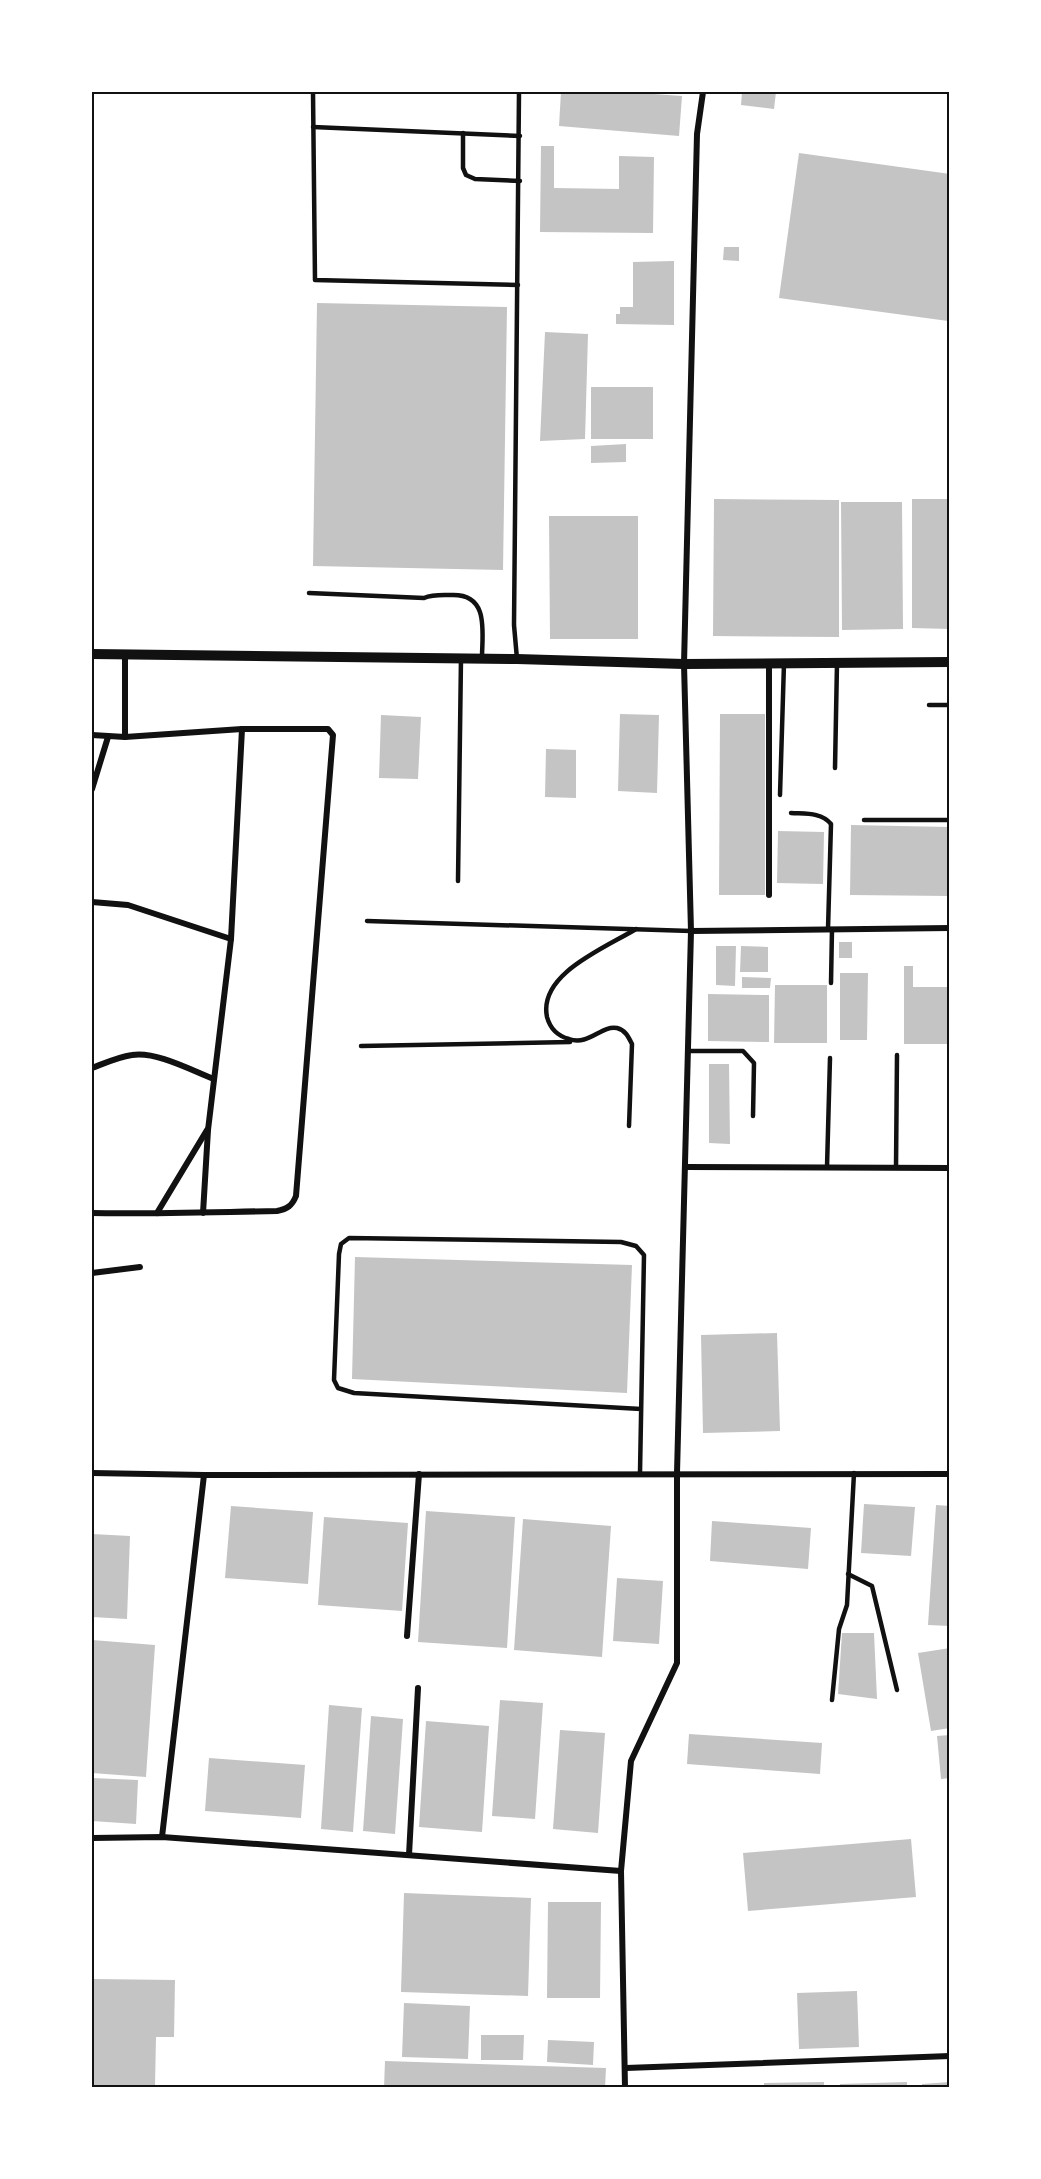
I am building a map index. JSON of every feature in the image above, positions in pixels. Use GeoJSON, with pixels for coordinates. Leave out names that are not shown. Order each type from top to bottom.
{"type":"FeatureCollection","features":[{"type":"Feature","properties":{"kind":"street"},"geometry":{"type":"LineString","coordinates":[[625,2088],[621,1871],[631,1761],[677,1663],[677,1473],[691,931],[684,663],[696,134],[704,92]]}},
{"type":"Feature","properties":{"kind":"street"},"geometry":{"type":"LineString","coordinates":[[92,654],[482,658],[684,663],[950,662]]}},
{"type":"Feature","properties":{"kind":"street"},"geometry":{"type":"LineString","coordinates":[[125,654],[125,737]]}},
{"type":"Feature","properties":{"kind":"street"},"geometry":{"type":"LineString","coordinates":[[769,663],[769,895]]}},
{"type":"Feature","properties":{"kind":"street"},"geometry":{"type":"LineString","coordinates":[[204,1213],[208,1130],[231,939],[242,729]]}},
{"type":"Feature","properties":{"kind":"street"},"geometry":{"type":"LineString","coordinates":[[92,735],[125,737],[242,729],[328,729],[333,735],[298,1173],[293,1204],[287,1209],[277,1211],[92,1213]]}},
{"type":"Feature","properties":{"kind":"street"},"geometry":{"type":"LineString","coordinates":[[92,789],[108,736]]}},
{"type":"Feature","properties":{"kind":"street"},"geometry":{"type":"LineString","coordinates":[[92,902],[128,905],[231,939]]}},
{"type":"Feature","properties":{"kind":"street"},"geometry":{"type":"LineString","coordinates":[[691,931],[950,928]]}},
{"type":"Feature","properties":{"kind":"street"},"geometry":{"type":"LineString","coordinates":[[92,1068],[127,1056],[145,1054],[214,1078]]}},
{"type":"Feature","properties":{"kind":"street"},"geometry":{"type":"LineString","coordinates":[[157,1213],[208,1130]]}},
{"type":"Feature","properties":{"kind":"street"},"geometry":{"type":"LineString","coordinates":[[685,1167],[950,1168]]}},
{"type":"Feature","properties":{"kind":"street"},"geometry":{"type":"LineString","coordinates":[[92,1273],[140,1267]]}},
{"type":"Feature","properties":{"kind":"street"},"geometry":{"type":"LineString","coordinates":[[92,1473],[204,1475],[950,1474]]}},
{"type":"Feature","properties":{"kind":"street"},"geometry":{"type":"LineString","coordinates":[[407,1636],[419,1474]]}},
{"type":"Feature","properties":{"kind":"street"},"geometry":{"type":"LineString","coordinates":[[162,1837],[204,1475]]}},
{"type":"Feature","properties":{"kind":"street"},"geometry":{"type":"LineString","coordinates":[[409,1855],[418,1688]]}},
{"type":"Feature","properties":{"kind":"street"},"geometry":{"type":"LineString","coordinates":[[92,1838],[162,1837],[621,1871]]}},
{"type":"Feature","properties":{"kind":"street"},"geometry":{"type":"LineString","coordinates":[[626,2068],[950,2056]]}},
{"type":"Feature","properties":{"kind":"lane"},"geometry":{"type":"LineString","coordinates":[[313,92],[315,280],[518,285]]}},
{"type":"Feature","properties":{"kind":"lane"},"geometry":{"type":"LineString","coordinates":[[517,659],[514,624],[520,181],[519,92]]}},
{"type":"Feature","properties":{"kind":"lane"},"geometry":{"type":"LineString","coordinates":[[313,127],[520,136]]}},
{"type":"Feature","properties":{"kind":"lane"},"geometry":{"type":"LineString","coordinates":[[463,134],[463,168],[466,175],[474,179],[520,181]]}},
{"type":"Feature","properties":{"kind":"lane"},"geometry":{"type":"LineString","coordinates":[[309,593],[424,598],[432,595],[458,594],[479,607],[482,615],[482,658]]}},
{"type":"Feature","properties":{"kind":"lane"},"geometry":{"type":"LineString","coordinates":[[458,881],[461,658]]}},
{"type":"Feature","properties":{"kind":"lane"},"geometry":{"type":"LineString","coordinates":[[780,795],[784,663]]}},
{"type":"Feature","properties":{"kind":"lane"},"geometry":{"type":"LineString","coordinates":[[835,768],[837,663]]}},
{"type":"Feature","properties":{"kind":"lane"},"geometry":{"type":"LineString","coordinates":[[929,705],[950,705]]}},
{"type":"Feature","properties":{"kind":"lane"},"geometry":{"type":"LineString","coordinates":[[791,813],[818,815],[827,819],[831,824],[831,983]]}},
{"type":"Feature","properties":{"kind":"lane"},"geometry":{"type":"LineString","coordinates":[[864,820],[950,820]]}},
{"type":"Feature","properties":{"kind":"lane"},"geometry":{"type":"LineString","coordinates":[[367,921],[691,931]]}},
{"type":"Feature","properties":{"kind":"lane"},"geometry":{"type":"LineString","coordinates":[[579,1041],[559,1035],[548,1020],[546,1010],[552,986],[563,974],[636,929]]}},
{"type":"Feature","properties":{"kind":"lane"},"geometry":{"type":"LineString","coordinates":[[361,1046],[579,1041],[590,1039],[611,1028],[618,1028],[626,1033],[632,1044],[629,1126]]}},
{"type":"Feature","properties":{"kind":"lane"},"geometry":{"type":"LineString","coordinates":[[688,1051],[743,1051],[750,1057],[754,1063],[753,1116]]}},
{"type":"Feature","properties":{"kind":"lane"},"geometry":{"type":"LineString","coordinates":[[896,1167],[897,1055]]}},
{"type":"Feature","properties":{"kind":"lane"},"geometry":{"type":"LineString","coordinates":[[827,1167],[830,1058]]}},
{"type":"Feature","properties":{"kind":"lane"},"geometry":{"type":"LineString","coordinates":[[640,1473],[644,1255],[636,1246],[621,1242],[349,1238],[341,1244],[334,1380],[338,1388],[354,1393],[641,1409]]}},
{"type":"Feature","properties":{"kind":"lane"},"geometry":{"type":"LineString","coordinates":[[832,1700],[839,1629],[847,1605],[854,1473]]}},
{"type":"Feature","properties":{"kind":"lane"},"geometry":{"type":"LineString","coordinates":[[848,1574],[872,1586],[897,1690]]}},
{"type":"Feature","properties":{"kind":"building"},"geometry":{"type":"Polygon","coordinates":[[[561,92],[626,92],[682,96],[679,136],[559,126],[561,92]]]}},
{"type":"Feature","properties":{"kind":"building"},"geometry":{"type":"Polygon","coordinates":[[[742,92],[776,92],[774,109],[741,105],[742,92]]]}},
{"type":"Feature","properties":{"kind":"building"},"geometry":{"type":"Polygon","coordinates":[[[541,146],[554,146],[554,188],[619,189],[619,156],[654,157],[653,233],[540,232],[541,146]]]}},
{"type":"Feature","properties":{"kind":"building"},"geometry":{"type":"Polygon","coordinates":[[[799,153],[950,174],[948,321],[779,298],[799,153]]]}},
{"type":"Feature","properties":{"kind":"building"},"geometry":{"type":"Polygon","coordinates":[[[724,247],[739,247],[739,261],[723,260],[724,247]]]}},
{"type":"Feature","properties":{"kind":"building"},"geometry":{"type":"Polygon","coordinates":[[[674,261],[674,325],[616,324],[616,314],[620,314],[620,307],[633,307],[633,262],[674,261]]]}},
{"type":"Feature","properties":{"kind":"building"},"geometry":{"type":"Polygon","coordinates":[[[317,303],[507,307],[503,570],[313,566],[317,303]]]}},
{"type":"Feature","properties":{"kind":"building"},"geometry":{"type":"Polygon","coordinates":[[[545,332],[588,334],[585,439],[540,441],[545,332]]]}},
{"type":"Feature","properties":{"kind":"building"},"geometry":{"type":"Polygon","coordinates":[[[591,387],[653,387],[653,439],[591,439],[591,387]]]}},
{"type":"Feature","properties":{"kind":"building"},"geometry":{"type":"Polygon","coordinates":[[[626,444],[626,462],[591,463],[591,446],[626,444]]]}},
{"type":"Feature","properties":{"kind":"building"},"geometry":{"type":"Polygon","coordinates":[[[714,499],[839,500],[839,637],[713,636],[714,499]]]}},
{"type":"Feature","properties":{"kind":"building"},"geometry":{"type":"Polygon","coordinates":[[[912,499],[950,499],[950,629],[912,628],[912,499]]]}},
{"type":"Feature","properties":{"kind":"building"},"geometry":{"type":"Polygon","coordinates":[[[841,502],[902,502],[903,629],[842,630],[841,502]]]}},
{"type":"Feature","properties":{"kind":"building"},"geometry":{"type":"Polygon","coordinates":[[[549,516],[638,516],[638,639],[550,639],[549,516]]]}},
{"type":"Feature","properties":{"kind":"building"},"geometry":{"type":"Polygon","coordinates":[[[620,714],[659,715],[657,793],[618,791],[620,714]]]}},
{"type":"Feature","properties":{"kind":"building"},"geometry":{"type":"Polygon","coordinates":[[[720,714],[765,714],[765,895],[719,895],[720,714]]]}},
{"type":"Feature","properties":{"kind":"building"},"geometry":{"type":"Polygon","coordinates":[[[381,715],[421,717],[418,779],[379,778],[381,715]]]}},
{"type":"Feature","properties":{"kind":"building"},"geometry":{"type":"Polygon","coordinates":[[[546,749],[576,750],[576,798],[545,797],[546,749]]]}},
{"type":"Feature","properties":{"kind":"building"},"geometry":{"type":"Polygon","coordinates":[[[851,825],[950,827],[950,896],[850,895],[851,825]]]}},
{"type":"Feature","properties":{"kind":"building"},"geometry":{"type":"Polygon","coordinates":[[[778,831],[824,832],[823,884],[777,883],[778,831]]]}},
{"type":"Feature","properties":{"kind":"building"},"geometry":{"type":"Polygon","coordinates":[[[839,942],[852,942],[852,958],[839,958],[839,942]]]}},
{"type":"Feature","properties":{"kind":"building"},"geometry":{"type":"Polygon","coordinates":[[[716,946],[736,946],[735,986],[716,985],[716,946]]]}},
{"type":"Feature","properties":{"kind":"building"},"geometry":{"type":"Polygon","coordinates":[[[741,946],[768,947],[768,972],[740,972],[741,946]]]}},
{"type":"Feature","properties":{"kind":"building"},"geometry":{"type":"Polygon","coordinates":[[[904,966],[913,966],[913,987],[950,987],[950,1044],[904,1044],[904,966]]]}},
{"type":"Feature","properties":{"kind":"building"},"geometry":{"type":"Polygon","coordinates":[[[840,973],[868,973],[867,1040],[840,1040],[840,973]]]}},
{"type":"Feature","properties":{"kind":"building"},"geometry":{"type":"Polygon","coordinates":[[[742,977],[771,978],[770,988],[742,988],[742,977]]]}},
{"type":"Feature","properties":{"kind":"building"},"geometry":{"type":"Polygon","coordinates":[[[775,985],[827,985],[827,1043],[774,1043],[775,985]]]}},
{"type":"Feature","properties":{"kind":"building"},"geometry":{"type":"Polygon","coordinates":[[[708,994],[769,995],[769,1042],[708,1041],[708,994]]]}},
{"type":"Feature","properties":{"kind":"building"},"geometry":{"type":"Polygon","coordinates":[[[709,1064],[729,1064],[730,1144],[709,1143],[709,1064]]]}},
{"type":"Feature","properties":{"kind":"building"},"geometry":{"type":"Polygon","coordinates":[[[355,1257],[632,1265],[627,1393],[352,1379],[355,1257]]]}},
{"type":"Feature","properties":{"kind":"building"},"geometry":{"type":"Polygon","coordinates":[[[777,1333],[780,1431],[703,1433],[701,1335],[777,1333]]]}},
{"type":"Feature","properties":{"kind":"building"},"geometry":{"type":"Polygon","coordinates":[[[864,1504],[915,1507],[911,1556],[861,1553],[864,1504]]]}},
{"type":"Feature","properties":{"kind":"building"},"geometry":{"type":"Polygon","coordinates":[[[936,1505],[950,1506],[950,1626],[928,1625],[936,1505]]]}},
{"type":"Feature","properties":{"kind":"building"},"geometry":{"type":"Polygon","coordinates":[[[231,1506],[313,1512],[308,1584],[225,1578],[231,1506]]]}},
{"type":"Feature","properties":{"kind":"building"},"geometry":{"type":"Polygon","coordinates":[[[426,1511],[515,1517],[507,1648],[418,1642],[426,1511]]]}},
{"type":"Feature","properties":{"kind":"building"},"geometry":{"type":"Polygon","coordinates":[[[324,1517],[408,1523],[402,1611],[318,1605],[324,1517]]]}},
{"type":"Feature","properties":{"kind":"building"},"geometry":{"type":"Polygon","coordinates":[[[523,1519],[611,1526],[602,1657],[514,1650],[523,1519]]]}},
{"type":"Feature","properties":{"kind":"building"},"geometry":{"type":"Polygon","coordinates":[[[712,1521],[811,1528],[808,1569],[710,1561],[712,1521]]]}},
{"type":"Feature","properties":{"kind":"building"},"geometry":{"type":"Polygon","coordinates":[[[92,1534],[130,1536],[127,1619],[92,1617],[92,1534]]]}},
{"type":"Feature","properties":{"kind":"building"},"geometry":{"type":"Polygon","coordinates":[[[617,1578],[663,1581],[659,1644],[613,1641],[617,1578]]]}},
{"type":"Feature","properties":{"kind":"building"},"geometry":{"type":"Polygon","coordinates":[[[842,1633],[874,1633],[877,1699],[838,1694],[842,1633]]]}},
{"type":"Feature","properties":{"kind":"building"},"geometry":{"type":"Polygon","coordinates":[[[92,1640],[155,1645],[146,1777],[92,1773],[92,1640]]]}},
{"type":"Feature","properties":{"kind":"building"},"geometry":{"type":"Polygon","coordinates":[[[950,1648],[950,1728],[931,1731],[918,1653],[950,1648]]]}},
{"type":"Feature","properties":{"kind":"building"},"geometry":{"type":"Polygon","coordinates":[[[500,1700],[543,1703],[535,1819],[492,1816],[500,1700]]]}},
{"type":"Feature","properties":{"kind":"building"},"geometry":{"type":"Polygon","coordinates":[[[329,1705],[362,1708],[353,1832],[321,1829],[329,1705]]]}},
{"type":"Feature","properties":{"kind":"building"},"geometry":{"type":"Polygon","coordinates":[[[371,1716],[403,1719],[395,1834],[363,1831],[371,1716]]]}},
{"type":"Feature","properties":{"kind":"building"},"geometry":{"type":"Polygon","coordinates":[[[426,1721],[489,1726],[482,1832],[419,1827],[426,1721]]]}},
{"type":"Feature","properties":{"kind":"building"},"geometry":{"type":"Polygon","coordinates":[[[560,1730],[605,1733],[598,1833],[553,1829],[560,1730]]]}},
{"type":"Feature","properties":{"kind":"building"},"geometry":{"type":"Polygon","coordinates":[[[689,1734],[822,1743],[820,1774],[687,1764],[689,1734]]]}},
{"type":"Feature","properties":{"kind":"building"},"geometry":{"type":"Polygon","coordinates":[[[950,1735],[950,1778],[941,1779],[937,1736],[950,1735]]]}},
{"type":"Feature","properties":{"kind":"building"},"geometry":{"type":"Polygon","coordinates":[[[209,1758],[305,1765],[301,1818],[205,1811],[209,1758]]]}},
{"type":"Feature","properties":{"kind":"building"},"geometry":{"type":"Polygon","coordinates":[[[92,1778],[138,1780],[136,1824],[92,1821],[92,1778]]]}},
{"type":"Feature","properties":{"kind":"building"},"geometry":{"type":"Polygon","coordinates":[[[911,1839],[916,1897],[748,1911],[743,1853],[911,1839]]]}},
{"type":"Feature","properties":{"kind":"building"},"geometry":{"type":"Polygon","coordinates":[[[404,1893],[531,1898],[528,1996],[401,1992],[404,1893]]]}},
{"type":"Feature","properties":{"kind":"building"},"geometry":{"type":"Polygon","coordinates":[[[548,1902],[601,1902],[600,1998],[547,1998],[548,1902]]]}},
{"type":"Feature","properties":{"kind":"building"},"geometry":{"type":"Polygon","coordinates":[[[92,1979],[175,1980],[174,2037],[156,2037],[155,2086],[92,2085],[92,1979]]]}},
{"type":"Feature","properties":{"kind":"building"},"geometry":{"type":"Polygon","coordinates":[[[857,1991],[859,2047],[799,2049],[797,1993],[857,1991]]]}},
{"type":"Feature","properties":{"kind":"building"},"geometry":{"type":"Polygon","coordinates":[[[404,2003],[470,2006],[468,2059],[402,2057],[404,2003]]]}},
{"type":"Feature","properties":{"kind":"building"},"geometry":{"type":"Polygon","coordinates":[[[481,2035],[524,2035],[523,2060],[481,2060],[481,2035]]]}},
{"type":"Feature","properties":{"kind":"building"},"geometry":{"type":"Polygon","coordinates":[[[548,2040],[594,2042],[593,2065],[547,2062],[548,2040]]]}},
{"type":"Feature","properties":{"kind":"building"},"geometry":{"type":"Polygon","coordinates":[[[385,2061],[606,2068],[605,2088],[384,2088],[385,2061]]]}},
{"type":"Feature","properties":{"kind":"building"},"geometry":{"type":"Polygon","coordinates":[[[824,2082],[824,2088],[764,2088],[764,2083],[824,2082]]]}},
{"type":"Feature","properties":{"kind":"building"},"geometry":{"type":"Polygon","coordinates":[[[907,2082],[907,2088],[840,2088],[840,2084],[907,2082]]]}},
{"type":"Feature","properties":{"kind":"building"},"geometry":{"type":"Polygon","coordinates":[[[950,2082],[950,2088],[922,2088],[922,2084],[950,2082]]]}}]}
